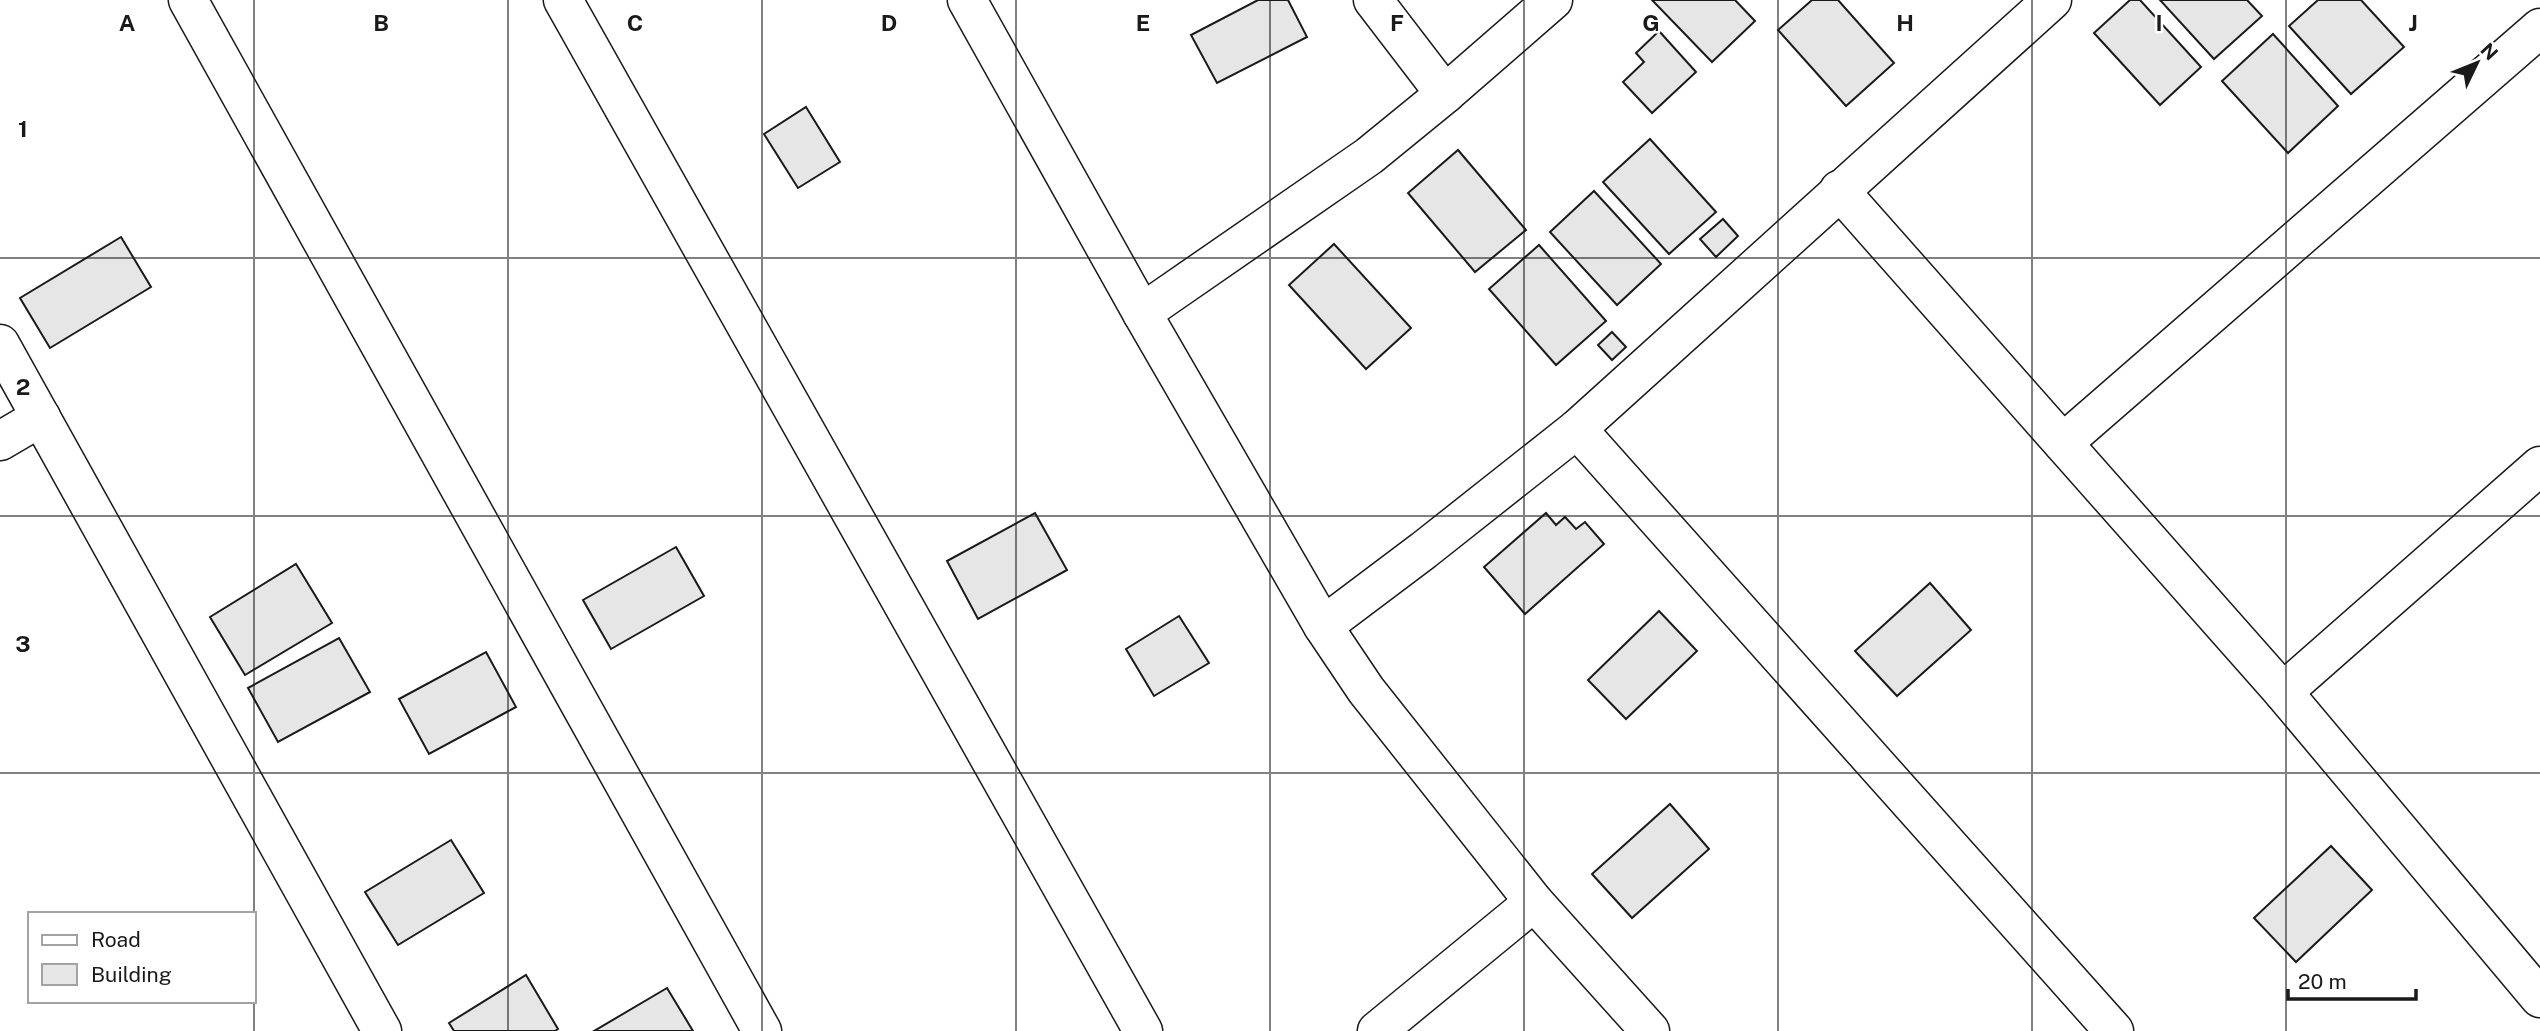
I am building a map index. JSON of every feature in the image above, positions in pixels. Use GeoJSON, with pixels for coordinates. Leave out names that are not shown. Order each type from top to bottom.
{"type":"FeatureCollection","features":[{"type":"Feature","properties":{"kind":"street"},"geometry":{"type":"LineString","coordinates":[[188,0],[762,1031]]}},
{"type":"Feature","properties":{"kind":"street"},"geometry":{"type":"LineString","coordinates":[[563,0],[1143,1031]]}},
{"type":"Feature","properties":{"kind":"street"},"geometry":{"type":"LineString","coordinates":[[967,0],[1142,313],[1323,626],[1366,690],[1534,902],[1650,1031]]}},
{"type":"Feature","properties":{"kind":"street"},"geometry":{"type":"LineString","coordinates":[[1373,0],[1445,94]]}},
{"type":"Feature","properties":{"kind":"street"},"geometry":{"type":"LineString","coordinates":[[1142,313],[1369,156],[1553,0]]}},
{"type":"Feature","properties":{"kind":"street"},"geometry":{"type":"LineString","coordinates":[[1323,626],[1577,429],[2052,0]]}},
{"type":"Feature","properties":{"kind":"street"},"geometry":{"type":"LineString","coordinates":[[2063,443],[2540,28]]}},
{"type":"Feature","properties":{"kind":"street"},"geometry":{"type":"LineString","coordinates":[[1839,190],[2283,692],[2540,998]]}},
{"type":"Feature","properties":{"kind":"street"},"geometry":{"type":"LineString","coordinates":[[0,344],[382,1031]]}},
{"type":"Feature","properties":{"kind":"street"},"geometry":{"type":"LineString","coordinates":[[0,441],[41,417]]}},
{"type":"Feature","properties":{"kind":"street"},"geometry":{"type":"LineString","coordinates":[[1577,429],[2115,1031]]}},
{"type":"Feature","properties":{"kind":"street"},"geometry":{"type":"LineString","coordinates":[[2283,692],[2533,486]]}},
{"type":"Feature","properties":{"kind":"street"},"geometry":{"type":"LineString","coordinates":[[1377,1031],[1534,902]]}},
{"type":"Feature","properties":{"kind":"building"},"geometry":{"type":"Polygon","coordinates":[[[1258,0],[1288,0],[1307,37],[1217,83],[1191,35],[1258,0]]]}},
{"type":"Feature","properties":{"kind":"building"},"geometry":{"type":"Polygon","coordinates":[[[1652,0],[1735,0],[1755,21],[1712,62],[1652,0]]]}},
{"type":"Feature","properties":{"kind":"building"},"geometry":{"type":"Polygon","coordinates":[[[1812,0],[1838,0],[1894,63],[1846,106],[1778,30],[1812,0]]]}},
{"type":"Feature","properties":{"kind":"building"},"geometry":{"type":"Polygon","coordinates":[[[2130,0],[2140,0],[2201,67],[2160,105],[2094,33],[2130,0]]]}},
{"type":"Feature","properties":{"kind":"building"},"geometry":{"type":"Polygon","coordinates":[[[2160,0],[2247,0],[2262,16],[2214,59],[2160,0]]]}},
{"type":"Feature","properties":{"kind":"building"},"geometry":{"type":"Polygon","coordinates":[[[2318,0],[2361,0],[2404,47],[2351,94],[2289,26],[2318,0]]]}},
{"type":"Feature","properties":{"kind":"building"},"geometry":{"type":"Polygon","coordinates":[[[1659,31],[1696,72],[1652,113],[1623,82],[1644,62],[1636,53],[1659,31]]]}},
{"type":"Feature","properties":{"kind":"building"},"geometry":{"type":"Polygon","coordinates":[[[2273,34],[2338,106],[2288,153],[2222,81],[2273,34]]]}},
{"type":"Feature","properties":{"kind":"building"},"geometry":{"type":"Polygon","coordinates":[[[806,107],[840,162],[798,188],[764,134],[806,107]]]}},
{"type":"Feature","properties":{"kind":"building"},"geometry":{"type":"Polygon","coordinates":[[[1650,139],[1716,212],[1669,254],[1603,182],[1650,139]]]}},
{"type":"Feature","properties":{"kind":"building"},"geometry":{"type":"Polygon","coordinates":[[[1458,150],[1526,230],[1475,272],[1408,193],[1458,150]]]}},
{"type":"Feature","properties":{"kind":"building"},"geometry":{"type":"Polygon","coordinates":[[[1594,191],[1661,264],[1617,305],[1550,232],[1594,191]]]}},
{"type":"Feature","properties":{"kind":"building"},"geometry":{"type":"Polygon","coordinates":[[[1723,219],[1738,236],[1716,257],[1700,239],[1723,219]]]}},
{"type":"Feature","properties":{"kind":"building"},"geometry":{"type":"Polygon","coordinates":[[[121,237],[151,287],[50,348],[20,298],[121,237]]]}},
{"type":"Feature","properties":{"kind":"building"},"geometry":{"type":"Polygon","coordinates":[[[1334,244],[1411,328],[1366,369],[1289,285],[1334,244]]]}},
{"type":"Feature","properties":{"kind":"building"},"geometry":{"type":"Polygon","coordinates":[[[1539,245],[1606,321],[1556,365],[1489,289],[1539,245]]]}},
{"type":"Feature","properties":{"kind":"building"},"geometry":{"type":"Polygon","coordinates":[[[1612,332],[1626,347],[1612,360],[1598,345],[1612,332]]]}},
{"type":"Feature","properties":{"kind":"building"},"geometry":{"type":"Polygon","coordinates":[[[1035,513],[1067,570],[978,619],[947,561],[1035,513]]]}},
{"type":"Feature","properties":{"kind":"building"},"geometry":{"type":"Polygon","coordinates":[[[1546,513],[1556,525],[1565,517],[1576,529],[1585,522],[1604,544],[1525,614],[1484,567],[1546,513]]]}},
{"type":"Feature","properties":{"kind":"building"},"geometry":{"type":"Polygon","coordinates":[[[676,547],[704,596],[611,649],[583,600],[676,547]]]}},
{"type":"Feature","properties":{"kind":"building"},"geometry":{"type":"Polygon","coordinates":[[[296,564],[332,623],[245,675],[210,617],[296,564]]]}},
{"type":"Feature","properties":{"kind":"building"},"geometry":{"type":"Polygon","coordinates":[[[1930,583],[1971,630],[1897,696],[1855,651],[1930,583]]]}},
{"type":"Feature","properties":{"kind":"building"},"geometry":{"type":"Polygon","coordinates":[[[1659,611],[1697,651],[1626,719],[1588,680],[1659,611]]]}},
{"type":"Feature","properties":{"kind":"building"},"geometry":{"type":"Polygon","coordinates":[[[1179,616],[1209,663],[1154,696],[1126,649],[1179,616]]]}},
{"type":"Feature","properties":{"kind":"building"},"geometry":{"type":"Polygon","coordinates":[[[339,638],[370,692],[278,742],[248,688],[339,638]]]}},
{"type":"Feature","properties":{"kind":"building"},"geometry":{"type":"Polygon","coordinates":[[[486,652],[516,707],[429,754],[399,699],[486,652]]]}},
{"type":"Feature","properties":{"kind":"building"},"geometry":{"type":"Polygon","coordinates":[[[1670,804],[1709,849],[1632,918],[1592,874],[1670,804]]]}},
{"type":"Feature","properties":{"kind":"building"},"geometry":{"type":"Polygon","coordinates":[[[451,840],[484,893],[398,945],[365,892],[451,840]]]}},
{"type":"Feature","properties":{"kind":"building"},"geometry":{"type":"Polygon","coordinates":[[[2331,846],[2372,890],[2296,962],[2254,918],[2331,846]]]}},
{"type":"Feature","properties":{"kind":"building"},"geometry":{"type":"Polygon","coordinates":[[[526,975],[558,1029],[454,1031],[449,1023],[526,975]]]}},
{"type":"Feature","properties":{"kind":"building"},"geometry":{"type":"Polygon","coordinates":[[[667,988],[693,1031],[594,1031],[667,988]]]}}]}
